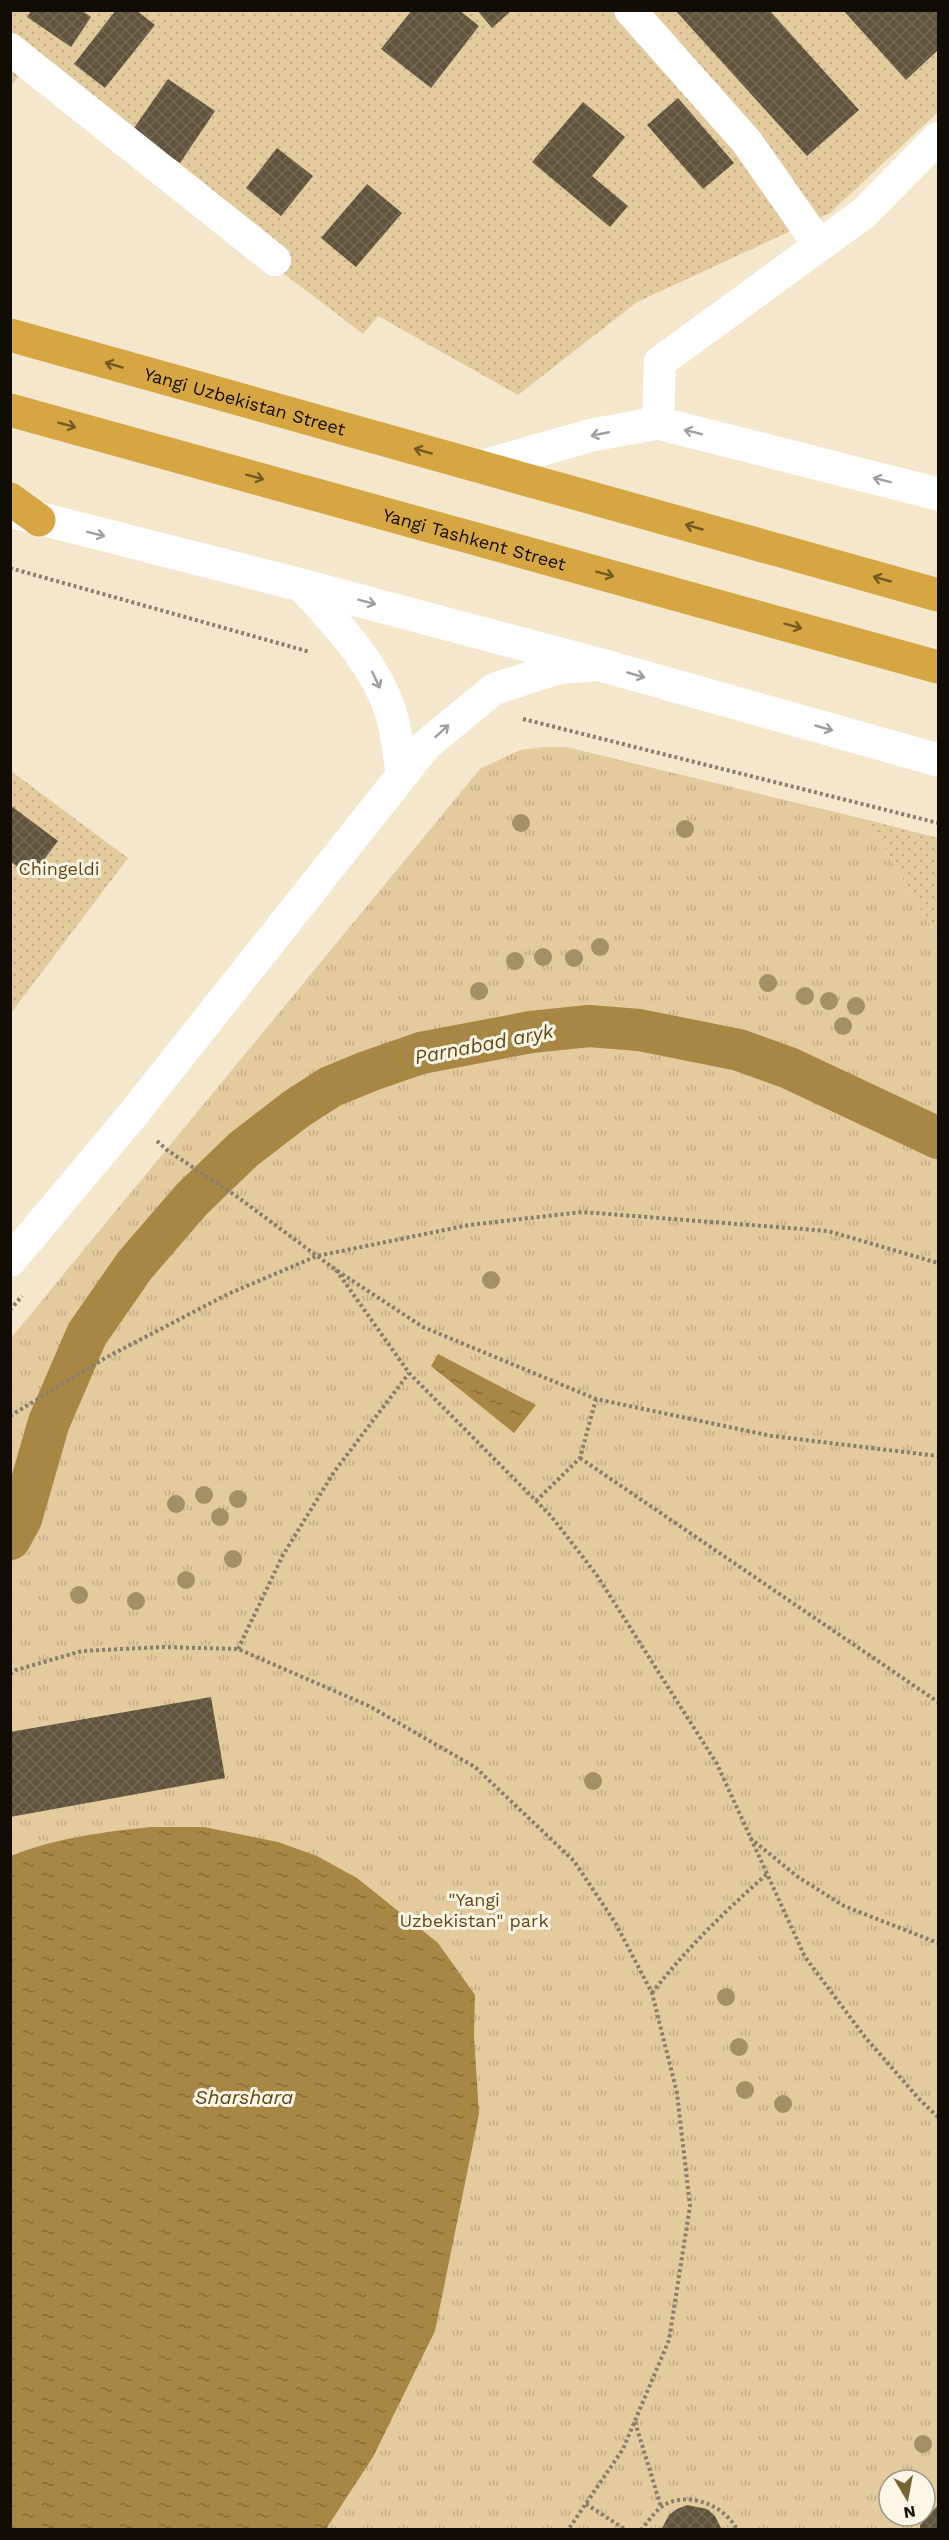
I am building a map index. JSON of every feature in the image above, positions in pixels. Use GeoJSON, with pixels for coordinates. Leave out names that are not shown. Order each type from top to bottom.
{"type":"FeatureCollection","features":[{"type":"Feature","properties":{"kind":"highway","name":"Yangi Uzbekistan Street"},"geometry":{"type":"LineString","coordinates":[[10,335],[480,467]]}},
{"type":"Feature","properties":{"kind":"highway","name":"Yangi Tashkent Street"},"geometry":{"type":"LineString","coordinates":[[10,410],[939,667]]}},
{"type":"Feature","properties":{"kind":"highway"},"geometry":{"type":"LineString","coordinates":[[480,467],[939,595]]}},
{"type":"Feature","properties":{"kind":"highway"},"geometry":{"type":"LineString","coordinates":[[10,499],[25,515]]}},
{"type":"Feature","properties":{"kind":"main road"},"geometry":{"type":"LineString","coordinates":[[480,467],[592,435],[658,423],[939,494]]}},
{"type":"Feature","properties":{"kind":"main road"},"geometry":{"type":"LineString","coordinates":[[25,515],[301,585],[601,665],[939,760]]}},
{"type":"Feature","properties":{"kind":"street"},"geometry":{"type":"LineString","coordinates":[[630,10],[747,142],[819,245]]}},
{"type":"Feature","properties":{"kind":"street"},"geometry":{"type":"LineString","coordinates":[[10,49],[275,260]]}},
{"type":"Feature","properties":{"kind":"street"},"geometry":{"type":"LineString","coordinates":[[658,423],[660,362],[864,213],[939,138]]}},
{"type":"Feature","properties":{"kind":"street"},"geometry":{"type":"LineString","coordinates":[[301,585],[340,628],[372,671],[391,714],[402,773]]}},
{"type":"Feature","properties":{"kind":"street"},"geometry":{"type":"LineString","coordinates":[[10,1261],[130,1118],[426,745],[494,689],[559,668],[601,665]]}},
{"type":"Feature","properties":{"kind":"path"},"geometry":{"type":"LineString","coordinates":[[10,568],[322,655]]}},
{"type":"Feature","properties":{"kind":"path"},"geometry":{"type":"LineString","coordinates":[[514,717],[939,823]]}},
{"type":"Feature","properties":{"kind":"path"},"geometry":{"type":"LineString","coordinates":[[179,1158],[236,1196],[336,1270],[423,1327],[596,1399],[772,1436],[939,1456]]}},
{"type":"Feature","properties":{"kind":"path"},"geometry":{"type":"LineString","coordinates":[[10,1416],[19,1408],[107,1357],[228,1294],[316,1256],[469,1225],[582,1212],[828,1231],[939,1263]]}},
{"type":"Feature","properties":{"kind":"path"},"geometry":{"type":"LineString","coordinates":[[336,1270],[409,1373],[536,1501],[596,1574],[660,1671],[717,1764],[748,1837],[805,1957],[865,2037],[920,2100],[939,2117]]}},
{"type":"Feature","properties":{"kind":"path"},"geometry":{"type":"LineString","coordinates":[[238,1649],[283,1555],[334,1472],[409,1373]]}},
{"type":"Feature","properties":{"kind":"path"},"geometry":{"type":"LineString","coordinates":[[536,1501],[580,1458],[596,1399]]}},
{"type":"Feature","properties":{"kind":"path"},"geometry":{"type":"LineString","coordinates":[[580,1458],[939,1702]]}},
{"type":"Feature","properties":{"kind":"path"},"geometry":{"type":"LineString","coordinates":[[10,1674],[16,1670],[82,1651],[162,1647],[238,1649],[369,1706],[475,1767],[573,1861],[616,1924],[652,1993],[677,2093],[690,2206],[669,2340],[623,2449],[568,2529]]}},
{"type":"Feature","properties":{"kind":"path"},"geometry":{"type":"LineString","coordinates":[[748,1837],[798,1877],[844,1906],[939,1943]]}},
{"type":"Feature","properties":{"kind":"path"},"geometry":{"type":"LineString","coordinates":[[652,1993],[682,1954],[767,1874]]}},
{"type":"Feature","properties":{"kind":"path"},"geometry":{"type":"LineString","coordinates":[[635,2422],[661,2507]]}},
{"type":"Feature","properties":{"kind":"path"},"geometry":{"type":"LineString","coordinates":[[641,2529],[661,2507],[680,2500],[700,2501],[720,2509],[736,2529]]}},
{"type":"Feature","properties":{"kind":"path"},"geometry":{"type":"LineString","coordinates":[[586,2504],[626,2529]]}},
{"type":"Feature","properties":{"kind":"green space"},"geometry":{"type":"Polygon","coordinates":[[[11,11],[938,11],[938,112],[830,213],[637,302],[518,395],[378,316],[363,334],[21,73],[11,86],[11,11]]]}},
{"type":"Feature","properties":{"kind":"green space","name":"\"Yangi Uzbekistan\" park"},"geometry":{"type":"Polygon","coordinates":[[[566,747],[868,820],[938,939],[938,2529],[11,2530],[11,1338],[480,769],[520,750],[566,747]]]}},
{"type":"Feature","properties":{"kind":"green space","name":"Chingeldi"},"geometry":{"type":"Polygon","coordinates":[[[11,771],[128,858],[11,1013],[11,771]]]}},
{"type":"Feature","properties":{"kind":"green space"},"geometry":{"type":"Polygon","coordinates":[[[868,820],[938,838],[938,939],[868,820]]]}},
{"type":"Feature","properties":{"kind":"water"},"geometry":{"type":"Polygon","coordinates":[[[438,1354],[536,1405],[514,1433],[431,1366],[438,1354]]]}},
{"type":"Feature","properties":{"kind":"water","name":"Sharshara"},"geometry":{"type":"Polygon","coordinates":[[[151,1827],[204,1827],[278,1842],[317,1856],[357,1878],[438,1943],[475,1995],[474,2036],[479,2114],[435,2331],[373,2457],[326,2529],[11,2529],[11,1856],[80,1837],[151,1827]]]}},
{"type":"Feature","properties":{"kind":"building"},"geometry":{"type":"Polygon","coordinates":[[[32,10],[81,10],[91,17],[71,47],[27,17],[32,10]]]}},
{"type":"Feature","properties":{"kind":"building"},"geometry":{"type":"Polygon","coordinates":[[[116,10],[136,10],[155,25],[105,88],[74,64],[116,10]]]}},
{"type":"Feature","properties":{"kind":"building"},"geometry":{"type":"Polygon","coordinates":[[[412,10],[459,10],[479,26],[431,88],[381,49],[412,10]]]}},
{"type":"Feature","properties":{"kind":"building"},"geometry":{"type":"Polygon","coordinates":[[[477,10],[512,10],[492,28],[477,10]]]}},
{"type":"Feature","properties":{"kind":"building"},"geometry":{"type":"Polygon","coordinates":[[[675,10],[769,10],[859,110],[807,156],[675,10]]]}},
{"type":"Feature","properties":{"kind":"building"},"geometry":{"type":"Polygon","coordinates":[[[843,10],[937,10],[938,50],[906,80],[843,10]]]}},
{"type":"Feature","properties":{"kind":"building"},"geometry":{"type":"Polygon","coordinates":[[[168,79],[215,111],[180,163],[132,131],[168,79]]]}},
{"type":"Feature","properties":{"kind":"building"},"geometry":{"type":"Polygon","coordinates":[[[678,98],[734,163],[703,189],[647,125],[678,98]]]}},
{"type":"Feature","properties":{"kind":"building"},"geometry":{"type":"Polygon","coordinates":[[[583,102],[625,137],[592,176],[628,206],[610,227],[532,162],[583,102]]]}},
{"type":"Feature","properties":{"kind":"building"},"geometry":{"type":"Polygon","coordinates":[[[277,148],[313,176],[281,216],[246,188],[277,148]]]}},
{"type":"Feature","properties":{"kind":"building"},"geometry":{"type":"Polygon","coordinates":[[[367,184],[402,213],[356,267],[321,238],[367,184]]]}},
{"type":"Feature","properties":{"kind":"building"},"geometry":{"type":"Polygon","coordinates":[[[10,805],[58,841],[31,877],[10,861],[10,805]]]}},
{"type":"Feature","properties":{"kind":"building"},"geometry":{"type":"Polygon","coordinates":[[[211,1697],[225,1778],[10,1817],[10,1732],[211,1697]]]}},
{"type":"Feature","properties":{"kind":"building"},"geometry":{"type":"Polygon","coordinates":[[[687,2505],[707,2509],[715,2516],[722,2530],[661,2530],[669,2515],[687,2505]]]}},
{"type":"Feature","properties":{"kind":"building"},"geometry":{"type":"Polygon","coordinates":[[[937,2506],[938,2530],[920,2530],[920,2528],[937,2528],[937,2506]]]}},
{"type":"Feature","properties":{"kind":"waterway","name":"Parnabad aryk"},"geometry":{"type":"LineString","coordinates":[[10,1539],[21,1519],[49,1422],[87,1334],[135,1265],[192,1199],[244,1149],[296,1109],[330,1087],[421,1053],[531,1032],[589,1026],[639,1030],[739,1050],[789,1068],[938,1138]]}}]}
